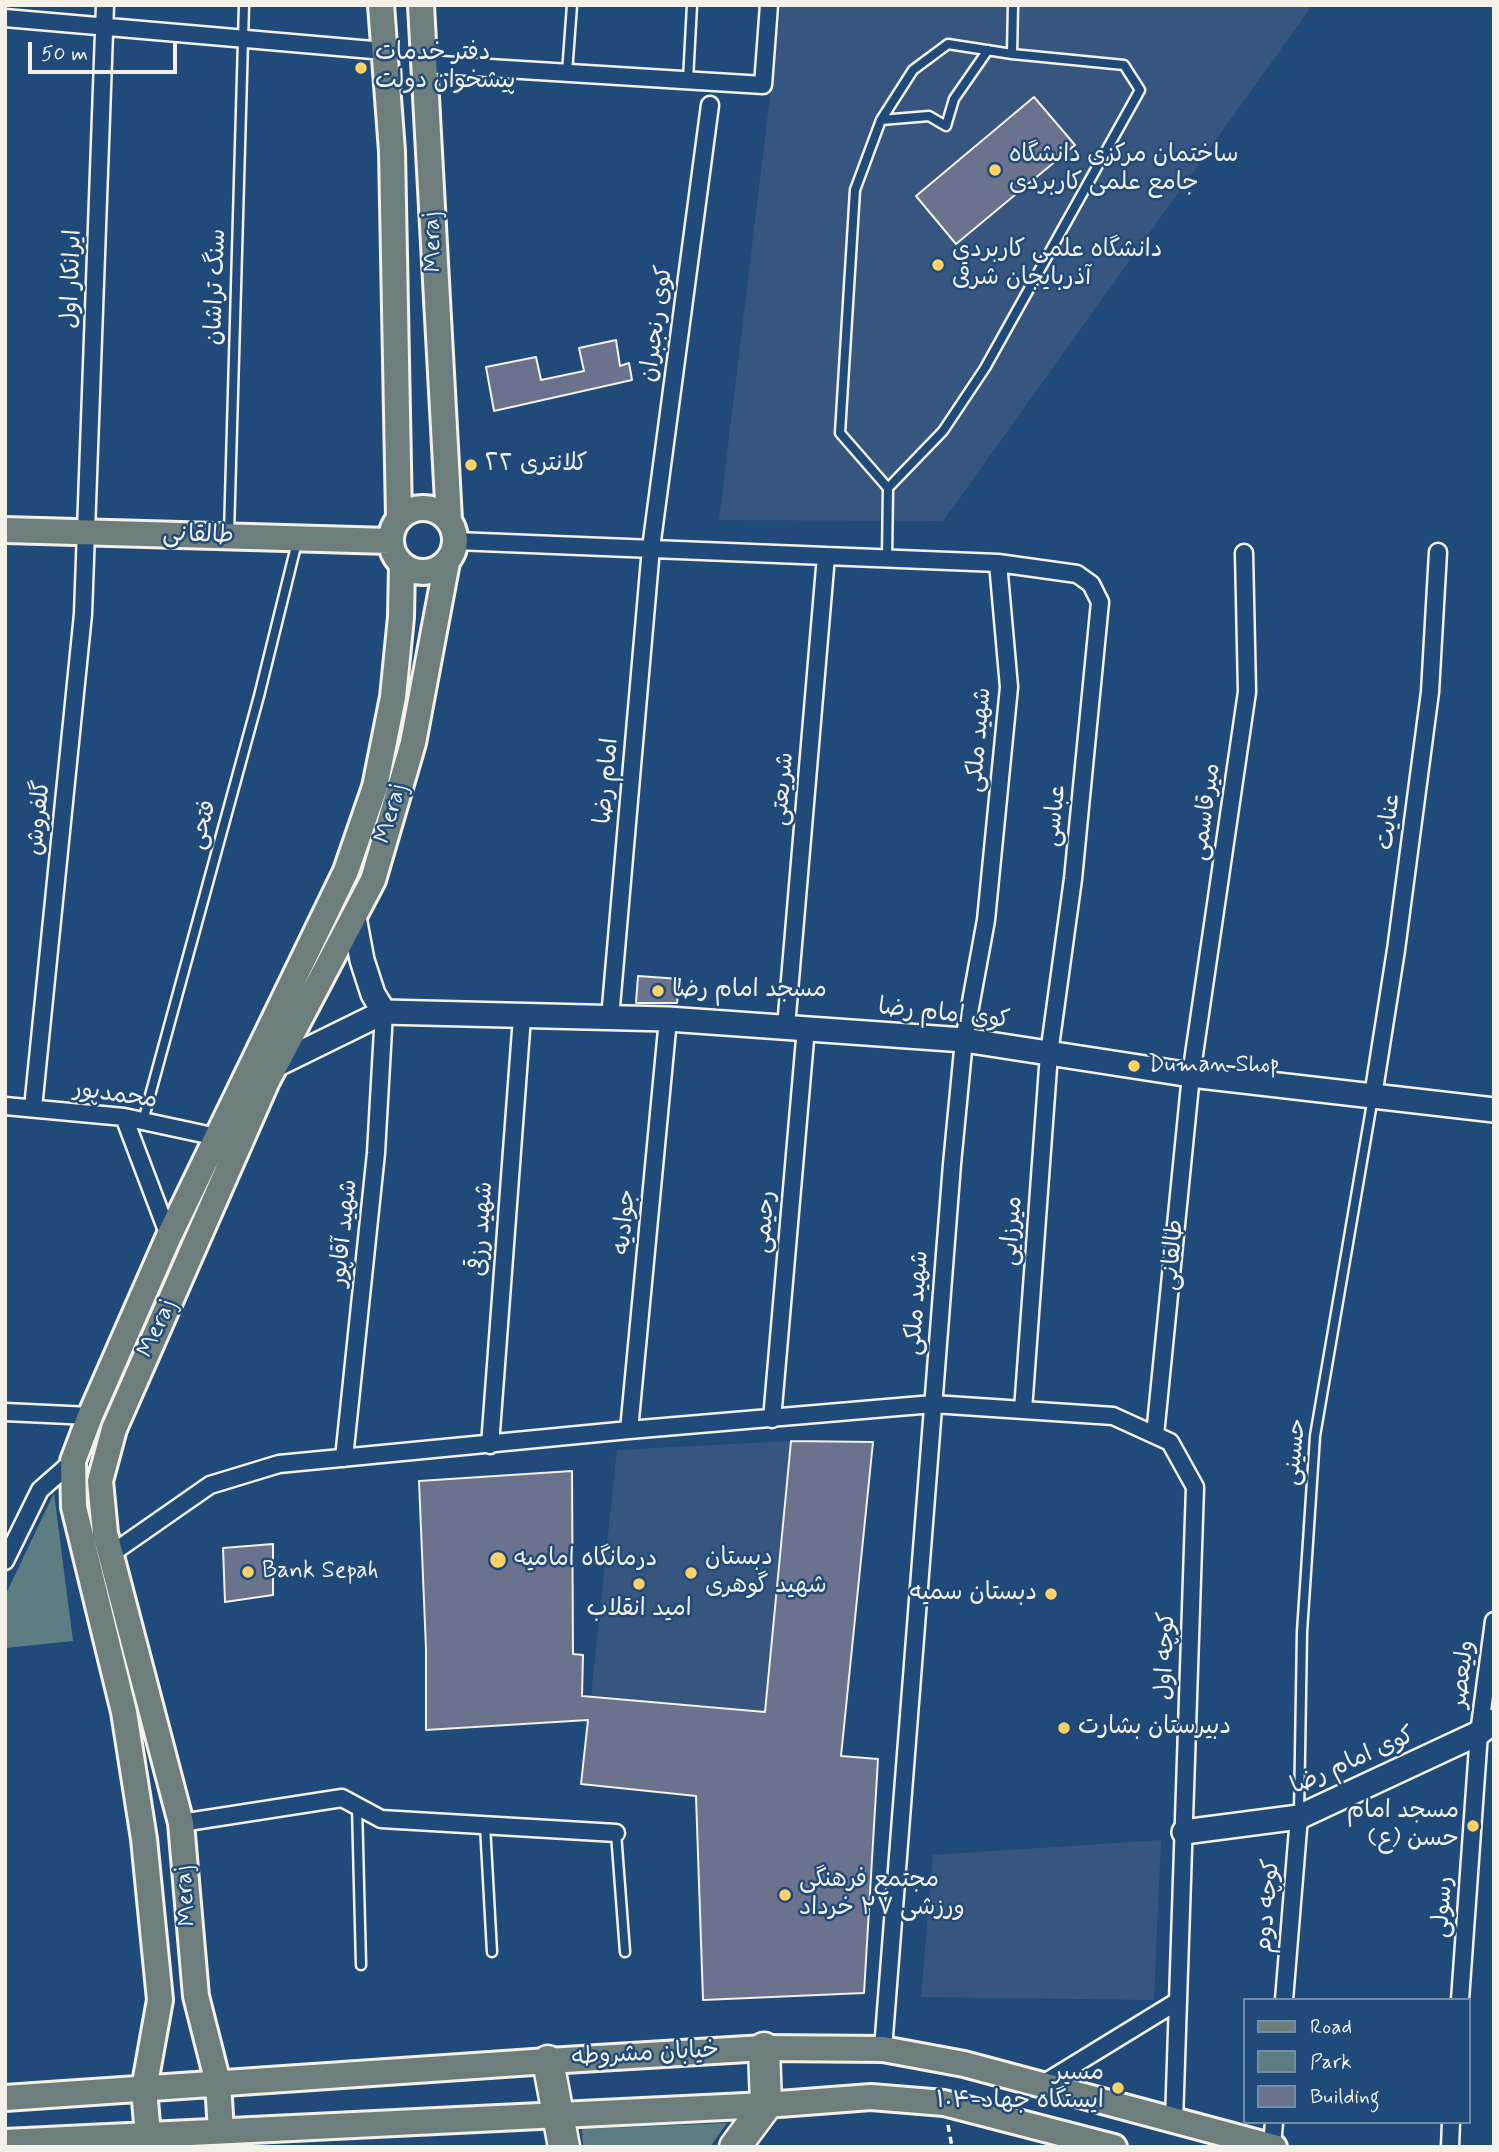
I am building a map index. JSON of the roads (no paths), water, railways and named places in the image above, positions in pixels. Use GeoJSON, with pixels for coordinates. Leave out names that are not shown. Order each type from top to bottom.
{"type":"FeatureCollection","features":[{"type":"Feature","properties":{"kind":"highway"},"geometry":{"type":"LineString","coordinates":[[735,2147],[766,2105],[764,2048]]}},
{"type":"Feature","properties":{"kind":"highway"},"geometry":{"type":"LineString","coordinates":[[548,2061],[564,2147]]}},
{"type":"Feature","properties":{"kind":"main road","name":"Meraj"},"geometry":{"type":"LineString","coordinates":[[381,5],[392,151],[399,517]]}},
{"type":"Feature","properties":{"kind":"main road","name":"Meraj"},"geometry":{"type":"LineString","coordinates":[[222,2131],[218,2083],[196,1996],[181,1823],[105,1533],[100,1481],[114,1429],[276,1065],[373,880],[413,743],[451,541],[421,5]]}},
{"type":"Feature","properties":{"kind":"main road"},"geometry":{"type":"LineString","coordinates":[[430,508],[441,513],[451,541],[440,568],[430,572],[410,570],[402,565],[396,558],[390,541],[394,524],[399,517],[408,511],[430,508]]}},
{"type":"Feature","properties":{"kind":"main road","name":"طالقانی"},"geometry":{"type":"LineString","coordinates":[[5,530],[390,541]]}},
{"type":"Feature","properties":{"kind":"main road","name":"Meraj"},"geometry":{"type":"LineString","coordinates":[[148,2135],[144,2089],[160,2000],[144,1839],[126,1724],[74,1507],[73,1461],[169,1236],[346,871],[375,787],[393,697],[401,617],[402,565]]}},
{"type":"Feature","properties":{"kind":"main road"},"geometry":{"type":"LineString","coordinates":[[160,2000],[196,1996]]}},
{"type":"Feature","properties":{"kind":"main road","name":"خیابان مشروطه"},"geometry":{"type":"LineString","coordinates":[[5,2098],[764,2048],[883,2049],[964,2064],[1273,2147]]}},
{"type":"Feature","properties":{"kind":"main road"},"geometry":{"type":"LineString","coordinates":[[5,2142],[766,2105],[872,2097],[944,2103],[1114,2147]]}},
{"type":"Feature","properties":{"kind":"street","name":"ایرانکار اول"},"geometry":{"type":"LineString","coordinates":[[87,533],[105,5]]}},
{"type":"Feature","properties":{"kind":"street"},"geometry":{"type":"LineString","coordinates":[[425,64],[763,85],[769,5]]}},
{"type":"Feature","properties":{"kind":"street"},"geometry":{"type":"LineString","coordinates":[[5,18],[384,51]]}},
{"type":"Feature","properties":{"kind":"street","name":"کوی رنجبران"},"geometry":{"type":"LineString","coordinates":[[651,548],[710,105]]}},
{"type":"Feature","properties":{"kind":"street","name":"گلفروش"},"geometry":{"type":"LineString","coordinates":[[33,1108],[83,614],[87,533]]}},
{"type":"Feature","properties":{"kind":"street"},"geometry":{"type":"LineString","coordinates":[[451,541],[998,563]]}},
{"type":"Feature","properties":{"kind":"street","name":"امام رضا"},"geometry":{"type":"LineString","coordinates":[[610,1018],[651,548]]}},
{"type":"Feature","properties":{"kind":"street","name":"عنایت"},"geometry":{"type":"LineString","coordinates":[[1373,1096],[1430,692],[1438,552]]}},
{"type":"Feature","properties":{"kind":"street","name":"میرقاسمی"},"geometry":{"type":"LineString","coordinates":[[1191,1075],[1247,692],[1244,553]]}},
{"type":"Feature","properties":{"kind":"street","name":"شریعتی"},"geometry":{"type":"LineString","coordinates":[[796,1028],[826,556]]}},
{"type":"Feature","properties":{"kind":"street","name":"عباسی"},"geometry":{"type":"LineString","coordinates":[[998,563],[1077,574],[1091,584],[1100,601],[1073,878],[1049,1054]]}},
{"type":"Feature","properties":{"kind":"street","name":"شهید ملکی"},"geometry":{"type":"LineString","coordinates":[[883,2049],[952,1164],[964,1040],[986,920],[1009,687],[998,563]]}},
{"type":"Feature","properties":{"kind":"street"},"geometry":{"type":"LineString","coordinates":[[276,1065],[384,1012],[373,994],[362,960],[354,917]]}},
{"type":"Feature","properties":{"kind":"street","name":"کوی امام رضا"},"geometry":{"type":"LineString","coordinates":[[384,1012],[668,1019],[964,1040],[1191,1075],[1494,1110]]}},
{"type":"Feature","properties":{"kind":"street","name":"شهید آقاپور"},"geometry":{"type":"LineString","coordinates":[[344,1458],[376,1153],[384,1012]]}},
{"type":"Feature","properties":{"kind":"street","name":"شهید رزقی"},"geometry":{"type":"LineString","coordinates":[[490,1445],[522,1017]]}},
{"type":"Feature","properties":{"kind":"street","name":"جوادیه"},"geometry":{"type":"LineString","coordinates":[[629,1430],[668,1019]]}},
{"type":"Feature","properties":{"kind":"street","name":"رحیمی"},"geometry":{"type":"LineString","coordinates":[[772,1419],[796,1028]]}},
{"type":"Feature","properties":{"kind":"street","name":"میرزایی"},"geometry":{"type":"LineString","coordinates":[[1023,1410],[1049,1054]]}},
{"type":"Feature","properties":{"kind":"street","name":"طالقانی"},"geometry":{"type":"LineString","coordinates":[[1155,1435],[1191,1075]]}},
{"type":"Feature","properties":{"kind":"street","name":"محمدپور"},"geometry":{"type":"LineString","coordinates":[[5,1106],[124,1117],[217,1137]]}},
{"type":"Feature","properties":{"kind":"street"},"geometry":{"type":"LineString","coordinates":[[124,1117],[169,1236]]}},
{"type":"Feature","properties":{"kind":"street","name":"کوچه اول"},"geometry":{"type":"LineString","coordinates":[[111,1555],[210,1485],[279,1464],[933,1404],[1113,1416],[1170,1442],[1195,1487],[1174,2121]]}},
{"type":"Feature","properties":{"kind":"street"},"geometry":{"type":"LineString","coordinates":[[5,1412],[90,1416]]}},
{"type":"Feature","properties":{"kind":"street"},"geometry":{"type":"LineString","coordinates":[[5,1561],[40,1490],[73,1461]]}},
{"type":"Feature","properties":{"kind":"street","name":"ولیعصر"},"geometry":{"type":"LineString","coordinates":[[1487,1727],[1494,1621]]}},
{"type":"Feature","properties":{"kind":"street","name":"کوی امام رضا"},"geometry":{"type":"LineString","coordinates":[[1184,1832],[1299,1817],[1487,1727]]}},
{"type":"Feature","properties":{"kind":"street","name":"رسولی"},"geometry":{"type":"LineString","coordinates":[[1460,1998],[1487,1727]]}},
{"type":"Feature","properties":{"kind":"street"},"geometry":{"type":"LineString","coordinates":[[181,1823],[342,1798],[381,1819],[616,1833]]}},
{"type":"Feature","properties":{"kind":"street","name":"کوچه دوم"},"geometry":{"type":"LineString","coordinates":[[1284,1998],[1299,1817]]}},
{"type":"Feature","properties":{"kind":"street"},"geometry":{"type":"LineString","coordinates":[[1041,2085],[1178,2001]]}},
{"type":"Feature","properties":{"kind":"street"},"geometry":{"type":"LineString","coordinates":[[1273,2147],[1274,2124]]}},
{"type":"Feature","properties":{"kind":"street"},"geometry":{"type":"LineString","coordinates":[[1450,2147],[1451,2124]]}},
{"type":"Feature","properties":{"kind":"lane","name":"سنگ تراشان"},"geometry":{"type":"LineString","coordinates":[[228,536],[244,5]]}},
{"type":"Feature","properties":{"kind":"lane"},"geometry":{"type":"LineString","coordinates":[[567,73],[572,5]]}},
{"type":"Feature","properties":{"kind":"lane"},"geometry":{"type":"LineString","coordinates":[[688,80],[692,5]]}},
{"type":"Feature","properties":{"kind":"lane"},"geometry":{"type":"LineString","coordinates":[[1012,54],[1013,5]]}},
{"type":"Feature","properties":{"kind":"lane"},"geometry":{"type":"LineString","coordinates":[[887,558],[888,488],[840,433],[855,190],[881,120],[913,70],[948,44],[1012,54],[1124,65],[1140,90],[985,368],[943,431],[888,488]]}},
{"type":"Feature","properties":{"kind":"lane"},"geometry":{"type":"LineString","coordinates":[[881,120],[929,116],[946,126],[954,99],[988,50]]}},
{"type":"Feature","properties":{"kind":"lane","name":"فتحی"},"geometry":{"type":"LineString","coordinates":[[143,1121],[259,696],[299,538]]}},
{"type":"Feature","properties":{"kind":"lane","name":"حسینی"},"geometry":{"type":"LineString","coordinates":[[1299,1817],[1302,1632],[1315,1436],[1373,1096]]}},
{"type":"Feature","properties":{"kind":"lane"},"geometry":{"type":"LineString","coordinates":[[357,1806],[361,1965]]}},
{"type":"Feature","properties":{"kind":"lane"},"geometry":{"type":"LineString","coordinates":[[485,1825],[492,1952]]}},
{"type":"Feature","properties":{"kind":"lane"},"geometry":{"type":"LineString","coordinates":[[616,1833],[625,1952]]}},
{"type":"Feature","properties":{"kind":"place","name":"دفتر خدمات پیشخوان دولت"},"geometry":{"type":"Point","coordinates":[361,68]}},
{"type":"Feature","properties":{"kind":"place","name":"ساختمان مرکزی دانشگاه جامع علمی کاربردی"},"geometry":{"type":"Point","coordinates":[995,170]}},
{"type":"Feature","properties":{"kind":"place","name":"دانشگاه علمی کاربردی آذربایجان شرقی"},"geometry":{"type":"Point","coordinates":[938,265]}},
{"type":"Feature","properties":{"kind":"place","name":"کلانتری ٢٢"},"geometry":{"type":"Point","coordinates":[471,465]}},
{"type":"Feature","properties":{"kind":"place","name":"مسجد امام رضا"},"geometry":{"type":"Point","coordinates":[658,991]}},
{"type":"Feature","properties":{"kind":"place","name":"Duman Shop"},"geometry":{"type":"Point","coordinates":[1134,1066]}},
{"type":"Feature","properties":{"kind":"place","name":"درمانگاه امامیه"},"geometry":{"type":"Point","coordinates":[498,1560]}},
{"type":"Feature","properties":{"kind":"place","name":"Bank Sepah"},"geometry":{"type":"Point","coordinates":[248,1572]}},
{"type":"Feature","properties":{"kind":"place","name":"دبستان شهید گوهری"},"geometry":{"type":"Point","coordinates":[691,1573]}},
{"type":"Feature","properties":{"kind":"place","name":"امید انقلاب"},"geometry":{"type":"Point","coordinates":[639,1584]}},
{"type":"Feature","properties":{"kind":"place","name":"دبستان سمیه"},"geometry":{"type":"Point","coordinates":[1051,1594]}},
{"type":"Feature","properties":{"kind":"place","name":"دبیرستان بشارت"},"geometry":{"type":"Point","coordinates":[1064,1728]}},
{"type":"Feature","properties":{"kind":"place","name":"مسجد امام حسن (ع)"},"geometry":{"type":"Point","coordinates":[1473,1826]}},
{"type":"Feature","properties":{"kind":"place","name":"مجتمع فرهنگی ورزشی ۲۷ خرداد"},"geometry":{"type":"Point","coordinates":[785,1895]}},
{"type":"Feature","properties":{"kind":"place","name":"مسیر ۱۰۴-ایستگاه جهاد"},"geometry":{"type":"Point","coordinates":[1118,2088]}}]}
